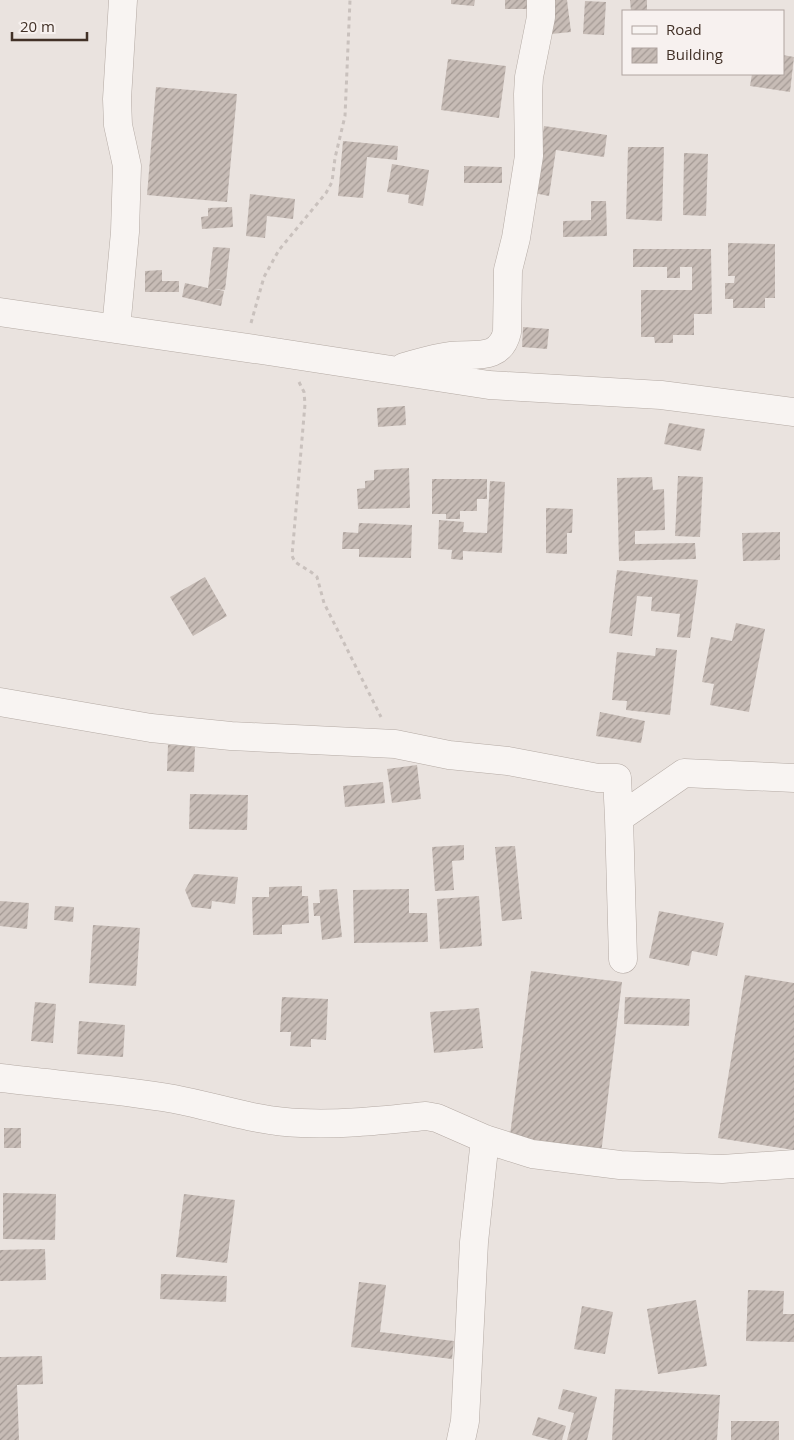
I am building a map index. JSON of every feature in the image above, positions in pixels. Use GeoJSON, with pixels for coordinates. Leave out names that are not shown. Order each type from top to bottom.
{"type":"FeatureCollection","features":[{"type":"Feature","properties":{"kind":"street"},"geometry":{"type":"LineString","coordinates":[[116,328],[125,232],[127,166],[118,125],[117,99],[123,0]]}},
{"type":"Feature","properties":{"kind":"street"},"geometry":{"type":"LineString","coordinates":[[390,370],[451,356],[485,354],[497,349],[505,339],[507,332],[508,270],[516,238],[529,156],[528,86],[541,17],[541,0]]}},
{"type":"Feature","properties":{"kind":"street"},"geometry":{"type":"LineString","coordinates":[[0,312],[489,385],[661,395],[794,412]]}},
{"type":"Feature","properties":{"kind":"street"},"geometry":{"type":"LineString","coordinates":[[623,393],[794,425]]}},
{"type":"Feature","properties":{"kind":"street"},"geometry":{"type":"LineString","coordinates":[[0,702],[151,728],[231,736],[395,744],[449,755],[508,761],[598,778],[617,778],[624,959]]}},
{"type":"Feature","properties":{"kind":"street"},"geometry":{"type":"LineString","coordinates":[[619,818],[684,773],[794,778]]}},
{"type":"Feature","properties":{"kind":"street"},"geometry":{"type":"LineString","coordinates":[[0,1078],[174,1099],[273,1120],[300,1123],[335,1123],[426,1116],[437,1118],[485,1139],[532,1154],[620,1165],[729,1169],[794,1164]]}},
{"type":"Feature","properties":{"kind":"street"},"geometry":{"type":"LineString","coordinates":[[461,1440],[465,1421],[474,1242],[485,1139]]}},
{"type":"Feature","properties":{"kind":"path"},"geometry":{"type":"LineString","coordinates":[[350,0],[345,116],[335,158],[332,182],[326,193],[279,250],[264,277],[256,349],[300,383],[304,392],[305,404],[292,556],[295,562],[317,577],[324,603],[395,744]]}},
{"type":"Feature","properties":{"kind":"building"},"geometry":{"type":"Polygon","coordinates":[[[451,0],[475,0],[474,6],[451,4],[451,0]]]}},
{"type":"Feature","properties":{"kind":"building"},"geometry":{"type":"Polygon","coordinates":[[[505,0],[534,0],[534,9],[505,9],[505,0]]]}},
{"type":"Feature","properties":{"kind":"building"},"geometry":{"type":"Polygon","coordinates":[[[547,0],[567,0],[571,32],[551,34],[547,0]]]}},
{"type":"Feature","properties":{"kind":"building"},"geometry":{"type":"Polygon","coordinates":[[[630,0],[647,0],[647,10],[631,10],[630,0]]]}},
{"type":"Feature","properties":{"kind":"building"},"geometry":{"type":"Polygon","coordinates":[[[585,1],[606,2],[604,35],[583,34],[585,1]]]}},
{"type":"Feature","properties":{"kind":"building"},"geometry":{"type":"Polygon","coordinates":[[[784,55],[794,57],[790,92],[750,86],[752,75],[784,75],[784,55]]]}},
{"type":"Feature","properties":{"kind":"building"},"geometry":{"type":"Polygon","coordinates":[[[448,59],[506,66],[499,118],[441,110],[448,59]]]}},
{"type":"Feature","properties":{"kind":"building"},"geometry":{"type":"Polygon","coordinates":[[[156,87],[237,94],[227,202],[147,195],[156,87]]]}},
{"type":"Feature","properties":{"kind":"building"},"geometry":{"type":"Polygon","coordinates":[[[544,126],[607,135],[604,157],[556,150],[549,196],[534,193],[544,126]]]}},
{"type":"Feature","properties":{"kind":"building"},"geometry":{"type":"Polygon","coordinates":[[[343,141],[398,146],[397,160],[367,157],[363,198],[338,196],[343,141]]]}},
{"type":"Feature","properties":{"kind":"building"},"geometry":{"type":"Polygon","coordinates":[[[628,147],[664,147],[662,221],[626,219],[628,147]]]}},
{"type":"Feature","properties":{"kind":"building"},"geometry":{"type":"Polygon","coordinates":[[[684,153],[708,154],[706,216],[683,215],[684,153]]]}},
{"type":"Feature","properties":{"kind":"building"},"geometry":{"type":"Polygon","coordinates":[[[392,164],[429,170],[423,206],[408,203],[409,195],[387,192],[392,164]]]}},
{"type":"Feature","properties":{"kind":"building"},"geometry":{"type":"Polygon","coordinates":[[[464,166],[502,167],[502,183],[464,183],[464,166]]]}},
{"type":"Feature","properties":{"kind":"building"},"geometry":{"type":"Polygon","coordinates":[[[250,194],[295,199],[293,219],[267,216],[265,238],[246,236],[250,194]]]}},
{"type":"Feature","properties":{"kind":"building"},"geometry":{"type":"Polygon","coordinates":[[[591,201],[606,201],[607,236],[563,237],[563,221],[591,220],[591,201]]]}},
{"type":"Feature","properties":{"kind":"building"},"geometry":{"type":"Polygon","coordinates":[[[232,207],[233,227],[202,229],[201,217],[208,216],[208,208],[232,207]]]}},
{"type":"Feature","properties":{"kind":"building"},"geometry":{"type":"Polygon","coordinates":[[[728,243],[775,244],[775,298],[765,298],[765,308],[733,308],[733,299],[725,299],[725,283],[734,283],[735,276],[728,276],[728,243]]]}},
{"type":"Feature","properties":{"kind":"building"},"geometry":{"type":"Polygon","coordinates":[[[213,247],[230,248],[225,290],[214,289],[224,291],[221,306],[182,297],[185,283],[208,288],[213,247]]]}},
{"type":"Feature","properties":{"kind":"building"},"geometry":{"type":"Polygon","coordinates":[[[633,249],[711,249],[712,314],[694,314],[694,335],[673,335],[673,343],[655,343],[654,337],[641,337],[641,290],[692,290],[692,267],[680,267],[680,278],[667,278],[667,267],[633,267],[633,249]]]}},
{"type":"Feature","properties":{"kind":"building"},"geometry":{"type":"Polygon","coordinates":[[[162,270],[162,281],[179,281],[179,292],[145,292],[145,271],[162,270]]]}},
{"type":"Feature","properties":{"kind":"building"},"geometry":{"type":"Polygon","coordinates":[[[523,327],[549,329],[547,349],[522,347],[523,327]]]}},
{"type":"Feature","properties":{"kind":"building"},"geometry":{"type":"Polygon","coordinates":[[[405,406],[406,425],[378,427],[377,408],[405,406]]]}},
{"type":"Feature","properties":{"kind":"building"},"geometry":{"type":"Polygon","coordinates":[[[669,423],[705,429],[701,451],[664,444],[669,423]]]}},
{"type":"Feature","properties":{"kind":"building"},"geometry":{"type":"Polygon","coordinates":[[[409,468],[410,508],[358,509],[357,489],[365,488],[365,481],[374,480],[374,470],[409,468]]]}},
{"type":"Feature","properties":{"kind":"building"},"geometry":{"type":"Polygon","coordinates":[[[678,476],[703,477],[700,537],[675,536],[678,476]]]}},
{"type":"Feature","properties":{"kind":"building"},"geometry":{"type":"Polygon","coordinates":[[[652,477],[653,490],[664,489],[665,530],[635,531],[635,544],[695,543],[696,559],[619,561],[617,478],[652,477]]]}},
{"type":"Feature","properties":{"kind":"building"},"geometry":{"type":"Polygon","coordinates":[[[432,479],[487,479],[487,499],[477,499],[477,511],[460,511],[460,519],[446,519],[446,514],[432,514],[432,479]]]}},
{"type":"Feature","properties":{"kind":"building"},"geometry":{"type":"Polygon","coordinates":[[[490,481],[505,482],[502,553],[463,551],[463,560],[451,559],[452,550],[438,549],[439,520],[464,522],[463,532],[487,533],[490,481]]]}},
{"type":"Feature","properties":{"kind":"building"},"geometry":{"type":"Polygon","coordinates":[[[546,508],[573,509],[572,533],[567,533],[567,554],[546,553],[546,508]]]}},
{"type":"Feature","properties":{"kind":"building"},"geometry":{"type":"Polygon","coordinates":[[[359,523],[412,525],[411,558],[359,557],[359,549],[342,549],[343,532],[358,533],[359,523]]]}},
{"type":"Feature","properties":{"kind":"building"},"geometry":{"type":"Polygon","coordinates":[[[780,532],[780,560],[743,561],[742,533],[780,532]]]}},
{"type":"Feature","properties":{"kind":"building"},"geometry":{"type":"Polygon","coordinates":[[[617,570],[698,580],[690,638],[677,637],[680,614],[651,611],[652,597],[637,596],[632,636],[609,633],[617,570]]]}},
{"type":"Feature","properties":{"kind":"building"},"geometry":{"type":"Polygon","coordinates":[[[205,577],[227,616],[193,636],[170,597],[205,577]]]}},
{"type":"Feature","properties":{"kind":"building"},"geometry":{"type":"Polygon","coordinates":[[[736,623],[765,629],[749,712],[710,705],[714,684],[702,682],[711,637],[732,641],[736,623]]]}},
{"type":"Feature","properties":{"kind":"building"},"geometry":{"type":"Polygon","coordinates":[[[656,648],[677,650],[670,715],[626,710],[627,701],[612,700],[617,652],[655,656],[656,648]]]}},
{"type":"Feature","properties":{"kind":"building"},"geometry":{"type":"Polygon","coordinates":[[[600,712],[645,721],[641,743],[596,736],[600,712]]]}},
{"type":"Feature","properties":{"kind":"building"},"geometry":{"type":"Polygon","coordinates":[[[168,745],[195,746],[194,772],[167,771],[168,745]]]}},
{"type":"Feature","properties":{"kind":"building"},"geometry":{"type":"Polygon","coordinates":[[[417,765],[421,799],[392,803],[387,769],[417,765]]]}},
{"type":"Feature","properties":{"kind":"building"},"geometry":{"type":"Polygon","coordinates":[[[383,782],[385,803],[345,807],[343,786],[383,782]]]}},
{"type":"Feature","properties":{"kind":"building"},"geometry":{"type":"Polygon","coordinates":[[[190,794],[248,795],[247,830],[189,829],[190,794]]]}},
{"type":"Feature","properties":{"kind":"building"},"geometry":{"type":"Polygon","coordinates":[[[464,845],[464,860],[452,861],[454,890],[435,891],[432,847],[464,845]]]}},
{"type":"Feature","properties":{"kind":"building"},"geometry":{"type":"Polygon","coordinates":[[[515,846],[522,919],[502,921],[495,847],[515,846]]]}},
{"type":"Feature","properties":{"kind":"building"},"geometry":{"type":"Polygon","coordinates":[[[194,874],[238,877],[235,904],[212,901],[211,909],[192,907],[185,890],[194,874]]]}},
{"type":"Feature","properties":{"kind":"building"},"geometry":{"type":"Polygon","coordinates":[[[302,886],[302,896],[308,896],[309,923],[282,925],[282,934],[253,935],[252,897],[269,897],[269,887],[302,886]]]}},
{"type":"Feature","properties":{"kind":"building"},"geometry":{"type":"Polygon","coordinates":[[[337,889],[342,937],[322,940],[320,916],[314,916],[313,903],[320,903],[319,890],[337,889]]]}},
{"type":"Feature","properties":{"kind":"building"},"geometry":{"type":"Polygon","coordinates":[[[409,889],[409,913],[427,913],[428,942],[354,943],[353,890],[409,889]]]}},
{"type":"Feature","properties":{"kind":"building"},"geometry":{"type":"Polygon","coordinates":[[[479,896],[482,946],[440,949],[437,899],[479,896]]]}},
{"type":"Feature","properties":{"kind":"building"},"geometry":{"type":"Polygon","coordinates":[[[0,901],[29,903],[27,929],[0,926],[0,901]]]}},
{"type":"Feature","properties":{"kind":"building"},"geometry":{"type":"Polygon","coordinates":[[[55,906],[74,907],[73,922],[54,920],[55,906]]]}},
{"type":"Feature","properties":{"kind":"building"},"geometry":{"type":"Polygon","coordinates":[[[659,911],[724,923],[717,956],[692,951],[689,966],[649,958],[659,911]]]}},
{"type":"Feature","properties":{"kind":"building"},"geometry":{"type":"Polygon","coordinates":[[[93,925],[140,928],[136,986],[89,983],[93,925]]]}},
{"type":"Feature","properties":{"kind":"building"},"geometry":{"type":"Polygon","coordinates":[[[531,971],[622,982],[601,1154],[509,1143],[531,971]]]}},
{"type":"Feature","properties":{"kind":"building"},"geometry":{"type":"Polygon","coordinates":[[[745,975],[794,983],[794,1150],[718,1138],[745,975]]]}},
{"type":"Feature","properties":{"kind":"building"},"geometry":{"type":"Polygon","coordinates":[[[282,997],[328,999],[326,1040],[311,1039],[311,1047],[290,1046],[291,1032],[280,1032],[282,997]]]}},
{"type":"Feature","properties":{"kind":"building"},"geometry":{"type":"Polygon","coordinates":[[[625,997],[690,999],[689,1026],[624,1024],[625,997]]]}},
{"type":"Feature","properties":{"kind":"building"},"geometry":{"type":"Polygon","coordinates":[[[35,1002],[56,1004],[53,1043],[31,1041],[35,1002]]]}},
{"type":"Feature","properties":{"kind":"building"},"geometry":{"type":"Polygon","coordinates":[[[479,1008],[483,1048],[434,1053],[430,1012],[479,1008]]]}},
{"type":"Feature","properties":{"kind":"building"},"geometry":{"type":"Polygon","coordinates":[[[79,1021],[125,1025],[123,1057],[77,1054],[79,1021]]]}},
{"type":"Feature","properties":{"kind":"building"},"geometry":{"type":"Polygon","coordinates":[[[4,1128],[21,1128],[21,1148],[4,1148],[4,1128]]]}},
{"type":"Feature","properties":{"kind":"building"},"geometry":{"type":"Polygon","coordinates":[[[3,1193],[56,1194],[55,1240],[3,1239],[3,1193]]]}},
{"type":"Feature","properties":{"kind":"building"},"geometry":{"type":"Polygon","coordinates":[[[184,1194],[235,1200],[227,1263],[176,1257],[184,1194]]]}},
{"type":"Feature","properties":{"kind":"building"},"geometry":{"type":"Polygon","coordinates":[[[45,1249],[46,1280],[0,1281],[0,1250],[45,1249]]]}},
{"type":"Feature","properties":{"kind":"building"},"geometry":{"type":"Polygon","coordinates":[[[161,1274],[227,1276],[226,1302],[160,1299],[161,1274]]]}},
{"type":"Feature","properties":{"kind":"building"},"geometry":{"type":"Polygon","coordinates":[[[359,1282],[386,1285],[380,1332],[454,1341],[452,1359],[351,1347],[359,1282]]]}},
{"type":"Feature","properties":{"kind":"building"},"geometry":{"type":"Polygon","coordinates":[[[748,1290],[784,1291],[783,1314],[794,1314],[794,1342],[746,1341],[748,1290]]]}},
{"type":"Feature","properties":{"kind":"building"},"geometry":{"type":"Polygon","coordinates":[[[696,1300],[707,1366],[658,1374],[647,1309],[696,1300]]]}},
{"type":"Feature","properties":{"kind":"building"},"geometry":{"type":"Polygon","coordinates":[[[582,1306],[613,1312],[605,1354],[574,1349],[582,1306]]]}},
{"type":"Feature","properties":{"kind":"building"},"geometry":{"type":"Polygon","coordinates":[[[42,1356],[43,1384],[17,1385],[19,1440],[0,1440],[0,1357],[42,1356]]]}},
{"type":"Feature","properties":{"kind":"building"},"geometry":{"type":"Polygon","coordinates":[[[563,1389],[597,1397],[587,1440],[567,1440],[574,1413],[558,1409],[563,1389]]]}},
{"type":"Feature","properties":{"kind":"building"},"geometry":{"type":"Polygon","coordinates":[[[615,1389],[720,1395],[717,1440],[612,1440],[615,1389]]]}},
{"type":"Feature","properties":{"kind":"building"},"geometry":{"type":"Polygon","coordinates":[[[538,1417],[566,1426],[562,1440],[550,1440],[532,1435],[538,1417]]]}},
{"type":"Feature","properties":{"kind":"building"},"geometry":{"type":"Polygon","coordinates":[[[731,1421],[779,1421],[779,1440],[731,1440],[731,1421]]]}}]}
